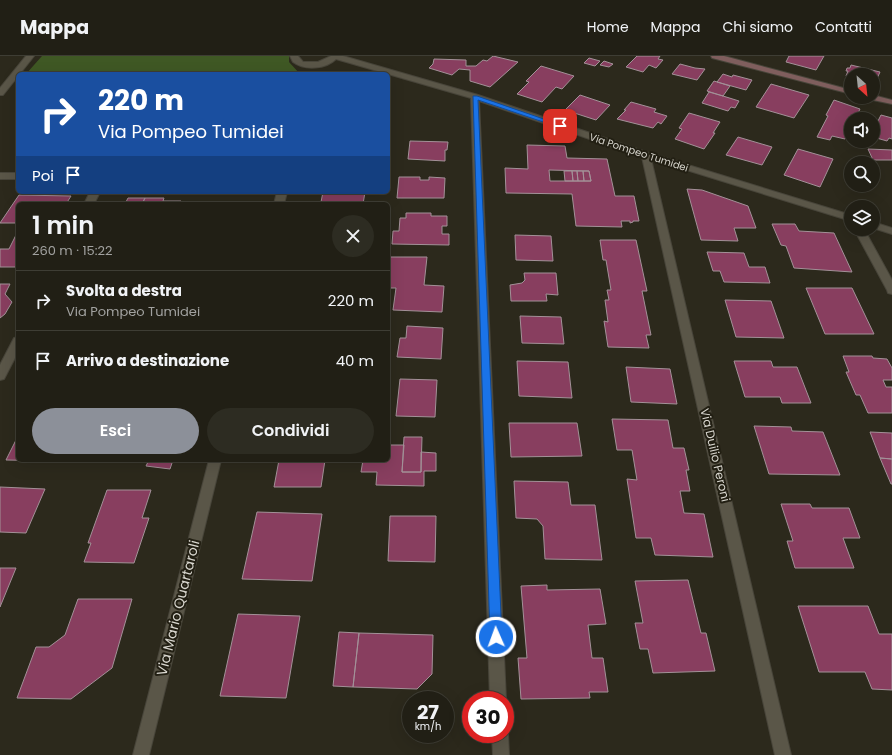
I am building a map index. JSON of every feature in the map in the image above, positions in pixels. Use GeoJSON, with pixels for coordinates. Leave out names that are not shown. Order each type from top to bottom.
{"type":"FeatureCollection","features":[{"type":"Feature","properties":{"kind":"main road"},"geometry":{"type":"LineString","coordinates":[[715,56],[844,90]]}},
{"type":"Feature","properties":{"kind":"main road"},"geometry":{"type":"LineString","coordinates":[[880,99],[892,102]]}},
{"type":"Feature","properties":{"kind":"street"},"geometry":{"type":"LineString","coordinates":[[17,72],[30,56]]}},
{"type":"Feature","properties":{"kind":"street"},"geometry":{"type":"LineString","coordinates":[[294,56],[296,62],[314,66],[328,62],[335,56]]}},
{"type":"Feature","properties":{"kind":"street","name":"Via Pompeo Tumidei"},"geometry":{"type":"LineString","coordinates":[[335,56],[390,72]]}},
{"type":"Feature","properties":{"kind":"street"},"geometry":{"type":"LineString","coordinates":[[312,72],[314,66]]}},
{"type":"Feature","properties":{"kind":"street","name":"Via Pompeo Tumidei"},"geometry":{"type":"LineString","coordinates":[[390,72],[475,97],[646,155],[844,216]]}},
{"type":"Feature","properties":{"kind":"street"},"geometry":{"type":"LineString","coordinates":[[0,93],[16,73]]}},
{"type":"Feature","properties":{"kind":"street"},"geometry":{"type":"LineString","coordinates":[[475,97],[498,691]]}},
{"type":"Feature","properties":{"kind":"street","name":"Via Duilio Peroni"},"geometry":{"type":"LineString","coordinates":[[646,155],[783,755]]}},
{"type":"Feature","properties":{"kind":"street"},"geometry":{"type":"LineString","coordinates":[[0,176],[16,176]]}},
{"type":"Feature","properties":{"kind":"street"},"geometry":{"type":"LineString","coordinates":[[880,227],[892,230]]}},
{"type":"Feature","properties":{"kind":"street"},"geometry":{"type":"LineString","coordinates":[[863,236],[892,290]]}},
{"type":"Feature","properties":{"kind":"street"},"geometry":{"type":"LineString","coordinates":[[0,376],[16,345]]}},
{"type":"Feature","properties":{"kind":"street","name":"Via Mario Quartaroli"},"geometry":{"type":"LineString","coordinates":[[141,755],[214,462]]}},
{"type":"Feature","properties":{"kind":"street"},"geometry":{"type":"LineString","coordinates":[[500,743],[501,755]]}},
{"type":"Feature","properties":{"kind":"green space"},"geometry":{"type":"Polygon","coordinates":[[[42,56],[289,56],[289,62],[298,72],[28,72],[42,56]]]}},
{"type":"Feature","properties":{"kind":"building"},"geometry":{"type":"Polygon","coordinates":[[[493,56],[518,62],[490,87],[470,81],[470,70],[459,69],[452,75],[429,68],[433,64],[434,59],[466,60],[466,66],[476,66],[483,60],[487,61],[493,56]]]}},
{"type":"Feature","properties":{"kind":"building"},"geometry":{"type":"Polygon","coordinates":[[[637,56],[660,56],[658,59],[663,60],[656,68],[649,65],[643,72],[626,67],[637,56]]]}},
{"type":"Feature","properties":{"kind":"building"},"geometry":{"type":"Polygon","coordinates":[[[789,56],[824,56],[816,70],[786,62],[789,56]]]}},
{"type":"Feature","properties":{"kind":"building"},"geometry":{"type":"Polygon","coordinates":[[[589,58],[600,61],[595,66],[584,63],[589,58]]]}},
{"type":"Feature","properties":{"kind":"building"},"geometry":{"type":"Polygon","coordinates":[[[604,61],[613,64],[609,67],[600,65],[604,61]]]}},
{"type":"Feature","properties":{"kind":"building"},"geometry":{"type":"Polygon","coordinates":[[[680,64],[705,69],[697,80],[672,74],[680,64]]]}},
{"type":"Feature","properties":{"kind":"building"},"geometry":{"type":"Polygon","coordinates":[[[851,65],[863,68],[850,68],[851,65]]]}},
{"type":"Feature","properties":{"kind":"building"},"geometry":{"type":"Polygon","coordinates":[[[541,66],[574,76],[562,89],[556,87],[542,102],[517,94],[529,82],[526,81],[541,66]]]}},
{"type":"Feature","properties":{"kind":"building"},"geometry":{"type":"Polygon","coordinates":[[[723,74],[752,80],[746,90],[717,82],[723,74]]]}},
{"type":"Feature","properties":{"kind":"building"},"geometry":{"type":"Polygon","coordinates":[[[714,81],[730,86],[723,96],[707,91],[714,81]]]}},
{"type":"Feature","properties":{"kind":"building"},"geometry":{"type":"Polygon","coordinates":[[[771,84],[809,95],[794,118],[756,107],[771,84]]]}},
{"type":"Feature","properties":{"kind":"building"},"geometry":{"type":"Polygon","coordinates":[[[709,92],[739,101],[735,108],[731,107],[728,111],[702,103],[709,92]]]}},
{"type":"Feature","properties":{"kind":"building"},"geometry":{"type":"Polygon","coordinates":[[[580,95],[610,105],[596,120],[565,110],[580,95]]]}},
{"type":"Feature","properties":{"kind":"building"},"geometry":{"type":"Polygon","coordinates":[[[834,100],[860,109],[858,112],[844,112],[844,139],[832,136],[830,140],[817,137],[828,116],[826,115],[834,100]]]}},
{"type":"Feature","properties":{"kind":"building"},"geometry":{"type":"Polygon","coordinates":[[[631,102],[656,109],[654,112],[667,116],[661,124],[658,122],[653,128],[617,119],[626,110],[624,110],[631,102]]]}},
{"type":"Feature","properties":{"kind":"building"},"geometry":{"type":"Polygon","coordinates":[[[689,113],[720,122],[713,133],[715,133],[704,149],[675,139],[682,129],[679,128],[689,113]]]}},
{"type":"Feature","properties":{"kind":"building"},"geometry":{"type":"Polygon","coordinates":[[[881,115],[892,118],[892,139],[889,138],[887,141],[880,139],[881,115]]]}},
{"type":"Feature","properties":{"kind":"building"},"geometry":{"type":"Polygon","coordinates":[[[738,137],[772,147],[762,165],[726,155],[738,137]]]}},
{"type":"Feature","properties":{"kind":"building"},"geometry":{"type":"Polygon","coordinates":[[[410,141],[448,142],[447,150],[445,150],[445,161],[408,159],[410,141]]]}},
{"type":"Feature","properties":{"kind":"building"},"geometry":{"type":"Polygon","coordinates":[[[527,145],[565,146],[567,158],[607,159],[615,196],[634,196],[639,221],[633,221],[630,223],[630,221],[621,221],[622,227],[576,226],[572,194],[506,193],[505,168],[528,169],[527,145]],[[549,170],[550,181],[591,181],[589,171],[549,170]]]}},
{"type":"Feature","properties":{"kind":"building"},"geometry":{"type":"Polygon","coordinates":[[[798,149],[833,159],[820,187],[784,175],[798,149]]]}},
{"type":"Feature","properties":{"kind":"building"},"geometry":{"type":"Polygon","coordinates":[[[868,149],[892,150],[892,160],[880,160],[880,156],[871,156],[868,149]]]}},
{"type":"Feature","properties":{"kind":"building"},"geometry":{"type":"Polygon","coordinates":[[[564,171],[572,171],[573,181],[565,181],[564,171]]]}},
{"type":"Feature","properties":{"kind":"building"},"geometry":{"type":"Polygon","coordinates":[[[572,171],[577,171],[578,181],[573,181],[572,171]]]}},
{"type":"Feature","properties":{"kind":"building"},"geometry":{"type":"Polygon","coordinates":[[[577,171],[583,171],[584,181],[578,181],[577,171]]]}},
{"type":"Feature","properties":{"kind":"building"},"geometry":{"type":"Polygon","coordinates":[[[583,171],[589,171],[591,181],[584,181],[583,171]]]}},
{"type":"Feature","properties":{"kind":"building"},"geometry":{"type":"Polygon","coordinates":[[[399,177],[420,177],[420,180],[429,180],[429,177],[445,178],[444,198],[397,198],[399,177]]]}},
{"type":"Feature","properties":{"kind":"building"},"geometry":{"type":"Polygon","coordinates":[[[687,189],[702,190],[748,206],[756,228],[734,228],[738,241],[701,240],[687,189]]]}},
{"type":"Feature","properties":{"kind":"building"},"geometry":{"type":"Polygon","coordinates":[[[323,194],[365,194],[363,202],[321,202],[323,194]]]}},
{"type":"Feature","properties":{"kind":"building"},"geometry":{"type":"Polygon","coordinates":[[[19,195],[71,196],[67,202],[16,202],[16,223],[0,223],[19,195]]]}},
{"type":"Feature","properties":{"kind":"building"},"geometry":{"type":"Polygon","coordinates":[[[128,198],[145,198],[143,202],[126,202],[128,198]]]}},
{"type":"Feature","properties":{"kind":"building"},"geometry":{"type":"Polygon","coordinates":[[[145,198],[164,198],[163,201],[181,201],[180,202],[143,202],[145,198]]]}},
{"type":"Feature","properties":{"kind":"building"},"geometry":{"type":"Polygon","coordinates":[[[406,213],[431,213],[431,216],[447,216],[447,226],[442,226],[442,234],[449,234],[449,245],[392,244],[393,231],[399,231],[400,218],[406,218],[406,213]]]}},
{"type":"Feature","properties":{"kind":"building"},"geometry":{"type":"Polygon","coordinates":[[[772,224],[795,224],[799,231],[834,233],[852,272],[794,268],[786,246],[781,245],[772,224]]]}},
{"type":"Feature","properties":{"kind":"building"},"geometry":{"type":"Polygon","coordinates":[[[16,235],[16,267],[0,267],[0,249],[9,249],[16,235]]]}},
{"type":"Feature","properties":{"kind":"building"},"geometry":{"type":"Polygon","coordinates":[[[515,235],[551,236],[553,261],[516,260],[515,235]]]}},
{"type":"Feature","properties":{"kind":"building"},"geometry":{"type":"Polygon","coordinates":[[[600,240],[636,240],[647,291],[642,291],[651,335],[646,335],[649,348],[608,347],[604,321],[608,322],[605,300],[609,300],[607,290],[611,290],[606,260],[603,260],[600,240]]]}},
{"type":"Feature","properties":{"kind":"building"},"geometry":{"type":"Polygon","coordinates":[[[707,252],[744,253],[749,267],[765,267],[770,283],[724,282],[720,271],[713,271],[707,252]]]}},
{"type":"Feature","properties":{"kind":"building"},"geometry":{"type":"Polygon","coordinates":[[[390,257],[427,257],[424,285],[444,286],[442,312],[393,310],[396,288],[390,288],[390,257]]]}},
{"type":"Feature","properties":{"kind":"building"},"geometry":{"type":"Polygon","coordinates":[[[524,273],[556,273],[558,295],[546,294],[547,301],[511,301],[510,285],[522,283],[525,280],[524,273]]]}},
{"type":"Feature","properties":{"kind":"building"},"geometry":{"type":"Polygon","coordinates":[[[0,284],[10,284],[5,294],[12,302],[5,314],[0,318],[0,284]]]}},
{"type":"Feature","properties":{"kind":"building"},"geometry":{"type":"Polygon","coordinates":[[[806,288],[852,288],[874,334],[825,334],[806,288]]]}},
{"type":"Feature","properties":{"kind":"building"},"geometry":{"type":"Polygon","coordinates":[[[725,300],[771,301],[784,338],[736,337],[725,300]]]}},
{"type":"Feature","properties":{"kind":"building"},"geometry":{"type":"Polygon","coordinates":[[[520,316],[561,317],[564,344],[522,343],[520,316]]]}},
{"type":"Feature","properties":{"kind":"building"},"geometry":{"type":"Polygon","coordinates":[[[407,326],[443,328],[441,359],[397,357],[400,338],[406,338],[407,326]]]}},
{"type":"Feature","properties":{"kind":"building"},"geometry":{"type":"Polygon","coordinates":[[[843,356],[872,356],[873,358],[887,359],[892,368],[892,380],[883,380],[886,387],[892,387],[892,413],[868,413],[860,395],[856,395],[846,372],[849,372],[843,356]]]}},
{"type":"Feature","properties":{"kind":"building"},"geometry":{"type":"Polygon","coordinates":[[[517,361],[568,362],[572,398],[519,396],[517,361]]]}},
{"type":"Feature","properties":{"kind":"building"},"geometry":{"type":"Polygon","coordinates":[[[734,361],[771,361],[773,367],[797,367],[811,403],[782,403],[780,397],[745,397],[734,361]]]}},
{"type":"Feature","properties":{"kind":"building"},"geometry":{"type":"Polygon","coordinates":[[[626,367],[670,369],[677,404],[631,402],[626,367]]]}},
{"type":"Feature","properties":{"kind":"building"},"geometry":{"type":"Polygon","coordinates":[[[400,379],[437,380],[435,417],[396,416],[400,379]]]}},
{"type":"Feature","properties":{"kind":"building"},"geometry":{"type":"Polygon","coordinates":[[[612,419],[668,420],[673,448],[684,448],[689,470],[686,470],[690,491],[680,491],[684,513],[704,514],[713,557],[655,555],[651,538],[636,538],[627,479],[637,480],[632,450],[617,450],[612,419]]]}},
{"type":"Feature","properties":{"kind":"building"},"geometry":{"type":"Polygon","coordinates":[[[509,423],[577,423],[582,456],[511,457],[509,423]]]}},
{"type":"Feature","properties":{"kind":"building"},"geometry":{"type":"Polygon","coordinates":[[[754,426],[791,427],[792,431],[823,432],[840,475],[769,474],[754,426]]]}},
{"type":"Feature","properties":{"kind":"building"},"geometry":{"type":"Polygon","coordinates":[[[870,432],[892,433],[892,459],[880,458],[870,432]]]}},
{"type":"Feature","properties":{"kind":"building"},"geometry":{"type":"Polygon","coordinates":[[[404,437],[422,437],[421,472],[402,472],[404,437]]]}},
{"type":"Feature","properties":{"kind":"building"},"geometry":{"type":"Polygon","coordinates":[[[16,440],[16,460],[6,460],[16,440]]]}},
{"type":"Feature","properties":{"kind":"building"},"geometry":{"type":"Polygon","coordinates":[[[390,445],[404,445],[402,472],[421,472],[421,452],[436,453],[436,471],[424,471],[424,486],[376,485],[377,472],[361,472],[363,462],[390,462],[390,445]]]}},
{"type":"Feature","properties":{"kind":"building"},"geometry":{"type":"Polygon","coordinates":[[[880,458],[892,459],[892,484],[891,484],[880,458]]]}},
{"type":"Feature","properties":{"kind":"building"},"geometry":{"type":"Polygon","coordinates":[[[148,462],[172,462],[170,469],[146,466],[148,462]]]}},
{"type":"Feature","properties":{"kind":"building"},"geometry":{"type":"Polygon","coordinates":[[[279,462],[325,462],[321,487],[274,487],[279,462]]]}},
{"type":"Feature","properties":{"kind":"building"},"geometry":{"type":"Polygon","coordinates":[[[514,481],[568,482],[571,505],[595,505],[602,560],[545,559],[543,526],[537,519],[516,518],[514,481]]]}},
{"type":"Feature","properties":{"kind":"building"},"geometry":{"type":"Polygon","coordinates":[[[0,487],[45,489],[26,533],[0,532],[0,487]]]}},
{"type":"Feature","properties":{"kind":"building"},"geometry":{"type":"Polygon","coordinates":[[[107,490],[151,490],[142,518],[149,518],[134,563],[84,562],[91,543],[88,543],[107,490]]]}},
{"type":"Feature","properties":{"kind":"building"},"geometry":{"type":"Polygon","coordinates":[[[781,504],[810,504],[812,508],[849,508],[860,538],[843,538],[854,568],[795,568],[787,541],[793,541],[781,504]]]}},
{"type":"Feature","properties":{"kind":"building"},"geometry":{"type":"Polygon","coordinates":[[[257,512],[322,514],[312,581],[242,579],[257,512]]]}},
{"type":"Feature","properties":{"kind":"building"},"geometry":{"type":"Polygon","coordinates":[[[390,516],[436,516],[435,562],[388,561],[390,516]]]}},
{"type":"Feature","properties":{"kind":"building"},"geometry":{"type":"Polygon","coordinates":[[[0,568],[16,568],[0,607],[0,568]]]}},
{"type":"Feature","properties":{"kind":"building"},"geometry":{"type":"Polygon","coordinates":[[[688,580],[701,633],[706,633],[715,671],[653,673],[648,649],[640,649],[635,623],[643,623],[635,581],[688,580]]]}},
{"type":"Feature","properties":{"kind":"building"},"geometry":{"type":"Polygon","coordinates":[[[547,585],[547,590],[600,589],[606,624],[588,625],[592,658],[603,658],[608,692],[589,692],[590,698],[521,699],[518,658],[527,658],[521,586],[547,585]]]}},
{"type":"Feature","properties":{"kind":"building"},"geometry":{"type":"Polygon","coordinates":[[[78,599],[132,599],[112,668],[71,699],[17,698],[36,647],[49,647],[65,635],[78,599]]]}},
{"type":"Feature","properties":{"kind":"building"},"geometry":{"type":"Polygon","coordinates":[[[798,606],[868,606],[879,634],[892,634],[892,690],[872,689],[865,672],[819,672],[798,606]]]}},
{"type":"Feature","properties":{"kind":"building"},"geometry":{"type":"Polygon","coordinates":[[[238,614],[300,616],[286,698],[220,696],[238,614]]]}},
{"type":"Feature","properties":{"kind":"building"},"geometry":{"type":"Polygon","coordinates":[[[339,632],[359,633],[353,687],[333,686],[339,632]]]}},
{"type":"Feature","properties":{"kind":"building"},"geometry":{"type":"Polygon","coordinates":[[[359,633],[433,635],[432,674],[417,689],[353,687],[359,633]]]}},
{"type":"Feature","properties":{"kind":"route"},"geometry":{"type":"LineString","coordinates":[[496,637],[475,97],[560,126]]}}]}
